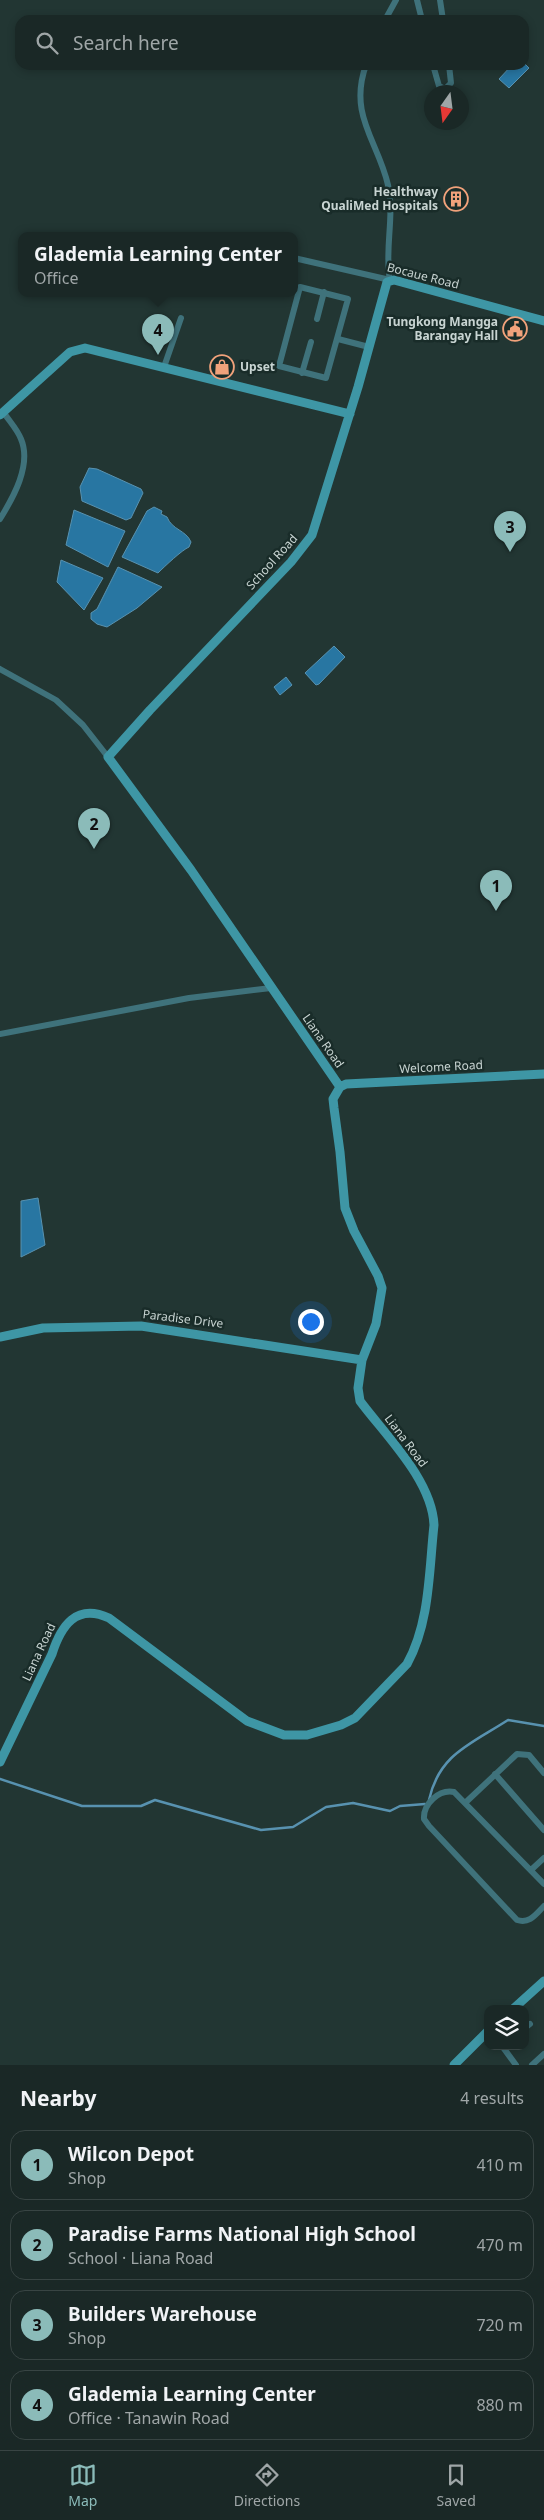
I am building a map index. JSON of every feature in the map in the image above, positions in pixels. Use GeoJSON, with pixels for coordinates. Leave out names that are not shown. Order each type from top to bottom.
{"type":"FeatureCollection","features":[{"type":"Feature","properties":{"kind":"street"},"geometry":{"type":"LineString","coordinates":[[388,15],[396,0]]}},
{"type":"Feature","properties":{"kind":"street"},"geometry":{"type":"LineString","coordinates":[[417,0],[421,15]]}},
{"type":"Feature","properties":{"kind":"street"},"geometry":{"type":"LineString","coordinates":[[440,0],[442,15]]}},
{"type":"Feature","properties":{"kind":"street"},"geometry":{"type":"LineString","coordinates":[[365,70],[360,103],[367,132],[388,185],[391,229],[387,269],[390,280]]}},
{"type":"Feature","properties":{"kind":"street"},"geometry":{"type":"LineString","coordinates":[[434,70],[439,86],[445,89],[451,82],[450,70]]}},
{"type":"Feature","properties":{"kind":"street","name":"Bocaue Road"},"geometry":{"type":"LineString","coordinates":[[298,259],[390,280],[544,321]]}},
{"type":"Feature","properties":{"kind":"street","name":"School Road"},"geometry":{"type":"LineString","coordinates":[[108,757],[306,543],[320,512],[350,414],[385,286],[390,280]]}},
{"type":"Feature","properties":{"kind":"street"},"geometry":{"type":"LineString","coordinates":[[296,297],[279,366],[302,374],[326,378],[348,299],[304,287],[298,290]]}},
{"type":"Feature","properties":{"kind":"street"},"geometry":{"type":"LineString","coordinates":[[317,319],[324,292]]}},
{"type":"Feature","properties":{"kind":"street"},"geometry":{"type":"LineString","coordinates":[[164,367],[180,318]]}},
{"type":"Feature","properties":{"kind":"street"},"geometry":{"type":"LineString","coordinates":[[338,339],[369,347]]}},
{"type":"Feature","properties":{"kind":"street"},"geometry":{"type":"LineString","coordinates":[[302,374],[310,342]]}},
{"type":"Feature","properties":{"kind":"street"},"geometry":{"type":"LineString","coordinates":[[0,520],[21,477],[24,448],[18,431],[2,414],[42,376],[74,350],[85,348],[350,414]]}},
{"type":"Feature","properties":{"kind":"street"},"geometry":{"type":"LineString","coordinates":[[0,669],[56,700],[83,726],[108,757]]}},
{"type":"Feature","properties":{"kind":"street","name":"Liana Road"},"geometry":{"type":"LineString","coordinates":[[0,1762],[52,1654],[58,1637],[65,1625],[83,1615],[97,1614],[109,1618],[247,1721],[284,1735],[307,1735],[341,1726],[355,1718],[407,1664],[416,1643],[424,1614],[434,1525],[433,1510],[422,1482],[360,1401],[358,1388],[362,1360],[376,1324],[382,1288],[345,1208],[333,1099],[340,1087],[191,870],[108,757]]}},
{"type":"Feature","properties":{"kind":"street"},"geometry":{"type":"LineString","coordinates":[[0,1034],[189,998],[271,988]]}},
{"type":"Feature","properties":{"kind":"street","name":"Welcome Road"},"geometry":{"type":"LineString","coordinates":[[340,1087],[346,1084],[544,1074]]}},
{"type":"Feature","properties":{"kind":"street","name":"Paradise Drive"},"geometry":{"type":"LineString","coordinates":[[0,1337],[43,1328],[141,1326],[362,1360]]}},
{"type":"Feature","properties":{"kind":"street"},"geometry":{"type":"LineString","coordinates":[[465,1802],[511,1758],[524,1753],[544,1773]]}},
{"type":"Feature","properties":{"kind":"street"},"geometry":{"type":"LineString","coordinates":[[495,1774],[544,1830]]}},
{"type":"Feature","properties":{"kind":"street"},"geometry":{"type":"LineString","coordinates":[[544,1884],[454,1792],[447,1790],[439,1794],[425,1807],[424,1819],[517,1920],[526,1921],[531,1919],[544,1906]]}},
{"type":"Feature","properties":{"kind":"street"},"geometry":{"type":"LineString","coordinates":[[531,1870],[544,1858]]}},
{"type":"Feature","properties":{"kind":"street"},"geometry":{"type":"LineString","coordinates":[[517,2005],[544,1981]]}},
{"type":"Feature","properties":{"kind":"street"},"geometry":{"type":"LineString","coordinates":[[454,2065],[484,2035]]}},
{"type":"Feature","properties":{"kind":"street"},"geometry":{"type":"LineString","coordinates":[[506,2050],[516,2065]]}},
{"type":"Feature","properties":{"kind":"street"},"geometry":{"type":"LineString","coordinates":[[532,2065],[544,2054]]}},
{"type":"Feature","properties":{"kind":"water"},"geometry":{"type":"Polygon","coordinates":[[[507,70],[527,70],[509,88],[499,79],[507,70]]]}},
{"type":"Feature","properties":{"kind":"water"},"geometry":{"type":"Polygon","coordinates":[[[89,468],[97,469],[141,489],[143,493],[131,518],[126,520],[82,501],[80,487],[89,468]]]}},
{"type":"Feature","properties":{"kind":"water"},"geometry":{"type":"Polygon","coordinates":[[[154,507],[162,511],[161,514],[167,517],[172,525],[186,535],[191,542],[189,547],[158,573],[122,557],[147,511],[154,507]]]}},
{"type":"Feature","properties":{"kind":"water"},"geometry":{"type":"Polygon","coordinates":[[[74,510],[125,531],[108,567],[66,545],[74,510]]]}},
{"type":"Feature","properties":{"kind":"water"},"geometry":{"type":"Polygon","coordinates":[[[61,560],[103,578],[84,610],[57,582],[61,560]]]}},
{"type":"Feature","properties":{"kind":"water"},"geometry":{"type":"Polygon","coordinates":[[[118,567],[162,587],[137,608],[107,627],[97,624],[91,619],[91,613],[97,609],[118,567]]]}},
{"type":"Feature","properties":{"kind":"water"},"geometry":{"type":"Polygon","coordinates":[[[334,646],[345,657],[316,685],[305,673],[334,646]]]}},
{"type":"Feature","properties":{"kind":"water"},"geometry":{"type":"Polygon","coordinates":[[[286,677],[292,685],[280,695],[274,687],[286,677]]]}},
{"type":"Feature","properties":{"kind":"water"},"geometry":{"type":"Polygon","coordinates":[[[38,1198],[45,1245],[21,1257],[21,1201],[38,1198]]]}},
{"type":"Feature","properties":{"kind":"waterway"},"geometry":{"type":"LineString","coordinates":[[429,1800],[440,1771],[458,1752],[469,1744],[508,1720],[544,1726]]}},
{"type":"Feature","properties":{"kind":"waterway"},"geometry":{"type":"LineString","coordinates":[[0,1779],[82,1806],[141,1806],[155,1800],[261,1830],[293,1827],[326,1807],[353,1803],[390,1811],[400,1806],[425,1804]]}},
{"type":"Feature","properties":{"kind":"place","name":"Healthway QualiMed Hospitals"},"geometry":{"type":"Point","coordinates":[456,199]}},
{"type":"Feature","properties":{"kind":"place","name":"Tungkong Mangga Barangay Hall"},"geometry":{"type":"Point","coordinates":[515,329]}},
{"type":"Feature","properties":{"kind":"place","name":"Glademia Learning Center"},"geometry":{"type":"Point","coordinates":[158,355]}},
{"type":"Feature","properties":{"kind":"place","name":"Upset"},"geometry":{"type":"Point","coordinates":[222,367]}},
{"type":"Feature","properties":{"kind":"place","name":"Builders Warehouse"},"geometry":{"type":"Point","coordinates":[510,552]}},
{"type":"Feature","properties":{"kind":"place","name":"Paradise Farms National High School"},"geometry":{"type":"Point","coordinates":[94,849]}},
{"type":"Feature","properties":{"kind":"place","name":"Wilcon Depot"},"geometry":{"type":"Point","coordinates":[496,911]}}]}
